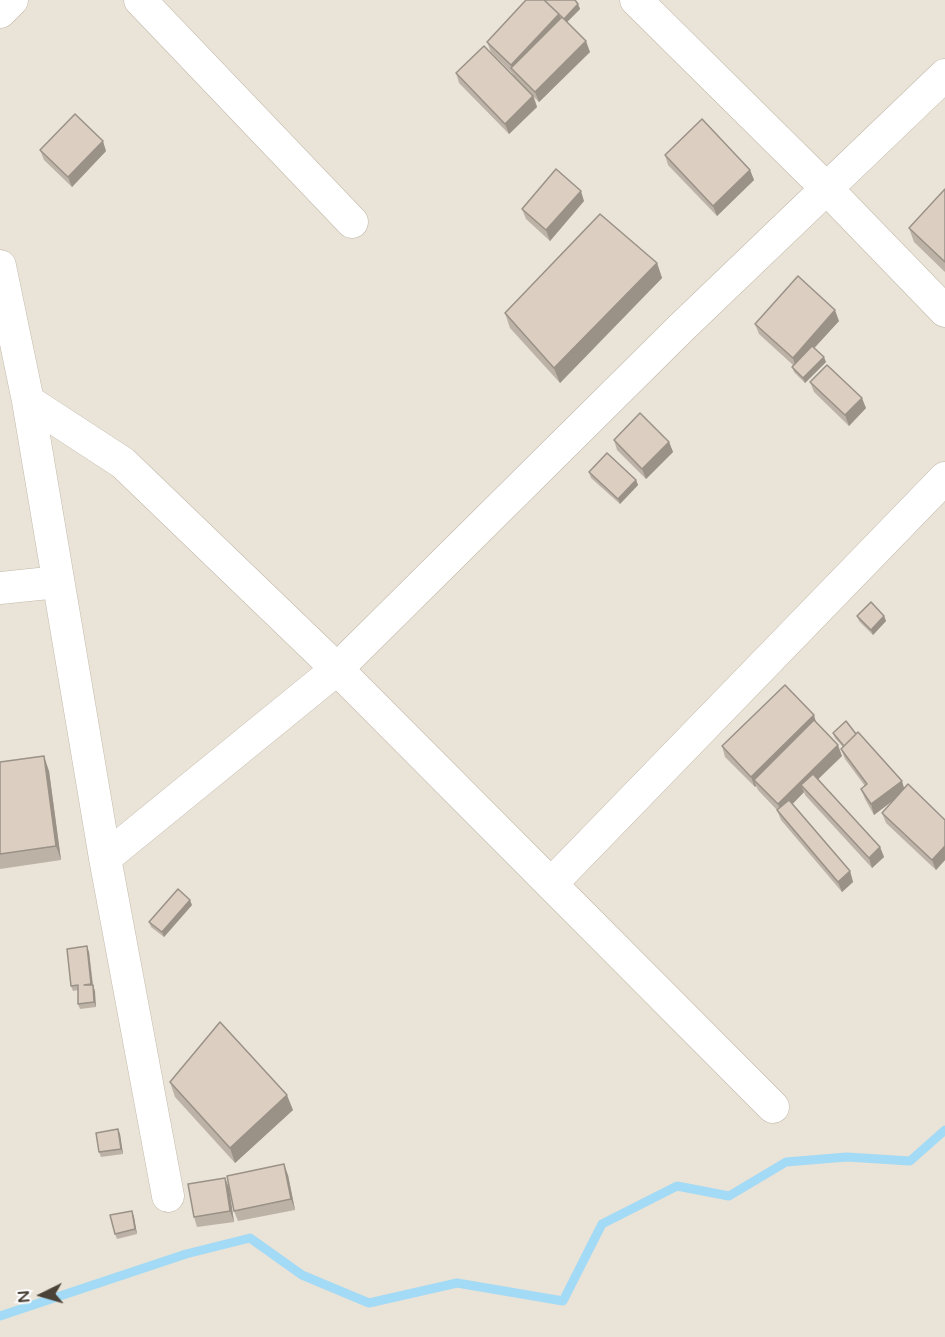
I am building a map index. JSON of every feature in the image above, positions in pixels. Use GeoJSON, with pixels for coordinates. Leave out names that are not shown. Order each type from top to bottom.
{"type":"FeatureCollection","features":[{"type":"Feature","properties":{"kind":"street"},"geometry":{"type":"LineString","coordinates":[[0,12],[12,0]]}},
{"type":"Feature","properties":{"kind":"street"},"geometry":{"type":"LineString","coordinates":[[140,0],[352,222]]}},
{"type":"Feature","properties":{"kind":"street"},"geometry":{"type":"LineString","coordinates":[[636,0],[827,189],[945,311]]}},
{"type":"Feature","properties":{"kind":"street"},"geometry":{"type":"LineString","coordinates":[[105,858],[337,669],[681,328],[945,75]]}},
{"type":"Feature","properties":{"kind":"street"},"geometry":{"type":"LineString","coordinates":[[0,266],[28,401],[105,858],[168,1196]]}},
{"type":"Feature","properties":{"kind":"street"},"geometry":{"type":"LineString","coordinates":[[28,401],[123,463],[337,669],[773,1107]]}},
{"type":"Feature","properties":{"kind":"street"},"geometry":{"type":"LineString","coordinates":[[551,884],[945,478]]}},
{"type":"Feature","properties":{"kind":"street"},"geometry":{"type":"LineString","coordinates":[[0,588],[58,582]]}},
{"type":"Feature","properties":{"kind":"shaded area"},"geometry":{"type":"Polygon","coordinates":[[[0,0],[945,0],[945,1337],[0,1337],[0,0]]]}},
{"type":"Feature","properties":{"kind":"building"},"geometry":{"type":"Polygon","coordinates":[[[526,0],[544,0],[559,14],[511,65],[487,42],[526,0]]]}},
{"type":"Feature","properties":{"kind":"building"},"geometry":{"type":"Polygon","coordinates":[[[544,0],[575,0],[578,4],[564,19],[544,0]]]}},
{"type":"Feature","properties":{"kind":"building"},"geometry":{"type":"Polygon","coordinates":[[[562,17],[586,41],[535,92],[511,68],[562,17]]]}},
{"type":"Feature","properties":{"kind":"building"},"geometry":{"type":"Polygon","coordinates":[[[484,46],[533,96],[505,124],[456,73],[484,46]]]}},
{"type":"Feature","properties":{"kind":"building"},"geometry":{"type":"Polygon","coordinates":[[[75,114],[103,141],[68,177],[40,150],[75,114]]]}},
{"type":"Feature","properties":{"kind":"building"},"geometry":{"type":"Polygon","coordinates":[[[702,119],[750,170],[713,206],[665,155],[702,119]]]}},
{"type":"Feature","properties":{"kind":"building"},"geometry":{"type":"Polygon","coordinates":[[[556,169],[581,191],[546,230],[522,209],[556,169]]]}},
{"type":"Feature","properties":{"kind":"building"},"geometry":{"type":"Polygon","coordinates":[[[945,189],[945,262],[909,228],[945,189]]]}},
{"type":"Feature","properties":{"kind":"building"},"geometry":{"type":"Polygon","coordinates":[[[600,214],[657,263],[554,368],[505,313],[600,214]]]}},
{"type":"Feature","properties":{"kind":"building"},"geometry":{"type":"Polygon","coordinates":[[[798,276],[835,310],[793,358],[755,324],[798,276]]]}},
{"type":"Feature","properties":{"kind":"building"},"geometry":{"type":"Polygon","coordinates":[[[812,346],[824,357],[803,378],[792,367],[812,346]]]}},
{"type":"Feature","properties":{"kind":"building"},"geometry":{"type":"Polygon","coordinates":[[[827,365],[862,398],[845,415],[810,382],[827,365]]]}},
{"type":"Feature","properties":{"kind":"building"},"geometry":{"type":"Polygon","coordinates":[[[640,413],[669,442],[642,469],[614,440],[640,413]]]}},
{"type":"Feature","properties":{"kind":"building"},"geometry":{"type":"Polygon","coordinates":[[[607,453],[636,480],[618,499],[589,472],[607,453]]]}},
{"type":"Feature","properties":{"kind":"building"},"geometry":{"type":"Polygon","coordinates":[[[871,602],[884,616],[871,630],[857,616],[871,602]]]}},
{"type":"Feature","properties":{"kind":"building"},"geometry":{"type":"Polygon","coordinates":[[[785,685],[814,715],[751,777],[722,746],[785,685]]]}},
{"type":"Feature","properties":{"kind":"building"},"geometry":{"type":"Polygon","coordinates":[[[814,720],[838,745],[778,804],[754,780],[814,720]]]}},
{"type":"Feature","properties":{"kind":"building"},"geometry":{"type":"Polygon","coordinates":[[[846,721],[856,734],[844,746],[833,733],[846,721]]]}},
{"type":"Feature","properties":{"kind":"building"},"geometry":{"type":"Polygon","coordinates":[[[858,732],[902,781],[871,804],[861,789],[867,784],[841,749],[858,732]]]}},
{"type":"Feature","properties":{"kind":"building"},"geometry":{"type":"Polygon","coordinates":[[[44,756],[56,846],[0,854],[0,762],[44,756]]]}},
{"type":"Feature","properties":{"kind":"building"},"geometry":{"type":"Polygon","coordinates":[[[813,774],[880,847],[869,858],[801,785],[813,774]]]}},
{"type":"Feature","properties":{"kind":"building"},"geometry":{"type":"Polygon","coordinates":[[[908,784],[945,820],[945,846],[932,860],[882,813],[908,784]]]}},
{"type":"Feature","properties":{"kind":"building"},"geometry":{"type":"Polygon","coordinates":[[[789,800],[850,871],[838,882],[777,810],[789,800]]]}},
{"type":"Feature","properties":{"kind":"building"},"geometry":{"type":"Polygon","coordinates":[[[178,889],[190,900],[162,932],[149,922],[178,889]]]}},
{"type":"Feature","properties":{"kind":"building"},"geometry":{"type":"Polygon","coordinates":[[[87,946],[91,984],[84,985],[93,985],[94,1002],[78,1004],[78,985],[71,986],[67,949],[87,946]]]}},
{"type":"Feature","properties":{"kind":"building"},"geometry":{"type":"Polygon","coordinates":[[[220,1022],[287,1095],[230,1148],[170,1082],[220,1022]]]}},
{"type":"Feature","properties":{"kind":"building"},"geometry":{"type":"Polygon","coordinates":[[[118,1129],[121,1149],[99,1152],[96,1133],[118,1129]]]}},
{"type":"Feature","properties":{"kind":"building"},"geometry":{"type":"Polygon","coordinates":[[[284,1164],[291,1199],[234,1211],[227,1176],[284,1164]]]}},
{"type":"Feature","properties":{"kind":"building"},"geometry":{"type":"Polygon","coordinates":[[[225,1178],[230,1211],[194,1217],[188,1184],[225,1178]]]}},
{"type":"Feature","properties":{"kind":"building"},"geometry":{"type":"Polygon","coordinates":[[[132,1211],[135,1229],[115,1234],[110,1215],[132,1211]]]}},
{"type":"Feature","properties":{"kind":"waterway"},"geometry":{"type":"LineString","coordinates":[[0,1316],[186,1254],[250,1238],[302,1275],[369,1303],[457,1283],[563,1301],[602,1224],[677,1186],[729,1196],[786,1162],[847,1157],[910,1161],[945,1130]]}}]}
